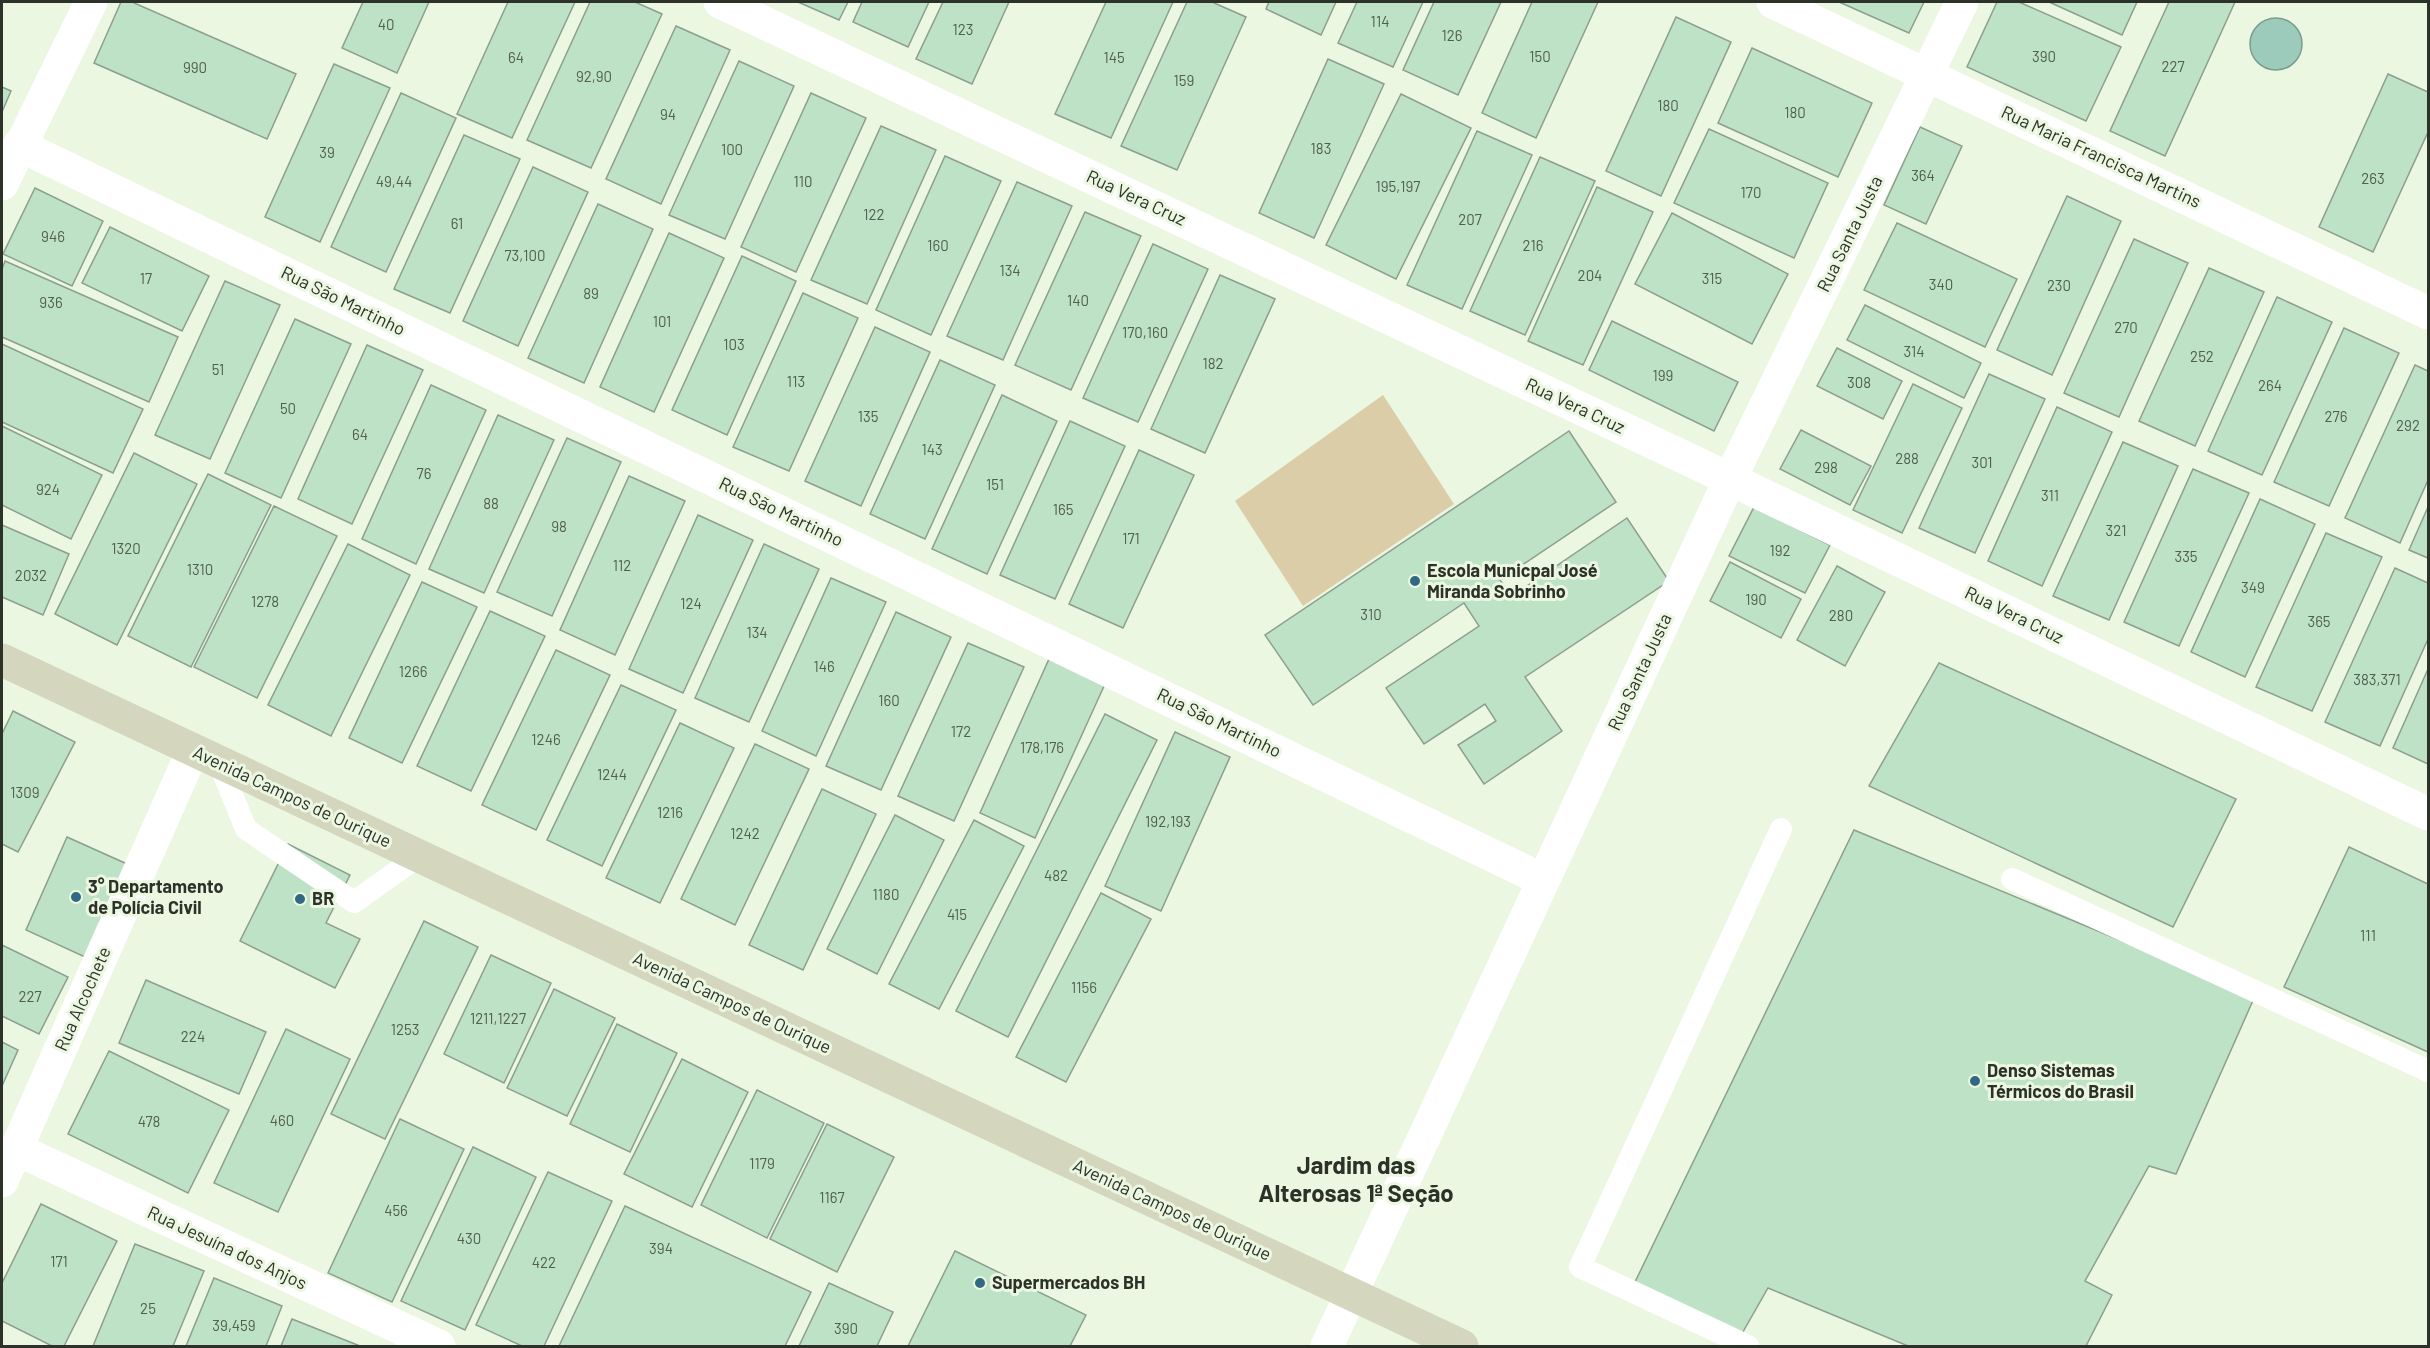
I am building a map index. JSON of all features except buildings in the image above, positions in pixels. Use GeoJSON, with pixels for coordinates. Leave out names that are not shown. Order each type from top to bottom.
{"type":"FeatureCollection","features":[{"type":"Feature","properties":{"kind":"main road","name":"Avenida Campos de Ourique"},"geometry":{"type":"LineString","coordinates":[[2,660],[1462,1347]]}},
{"type":"Feature","properties":{"kind":"street"},"geometry":{"type":"LineString","coordinates":[[2,184],[19,145],[91,2]]}},
{"type":"Feature","properties":{"kind":"street","name":"Rua Vera Cruz"},"geometry":{"type":"LineString","coordinates":[[720,2],[1730,479],[2428,814]]}},
{"type":"Feature","properties":{"kind":"street","name":"Rua Maria Francisca Martins"},"geometry":{"type":"LineString","coordinates":[[1773,2],[2428,313]]}},
{"type":"Feature","properties":{"kind":"street","name":"Rua Santa Justa"},"geometry":{"type":"LineString","coordinates":[[1327,1347],[1730,479],[1962,2]]}},
{"type":"Feature","properties":{"kind":"street","name":"Rua São Martinho"},"geometry":{"type":"LineString","coordinates":[[19,145],[1543,880]]}},
{"type":"Feature","properties":{"kind":"street","name":"Rua Alcochete"},"geometry":{"type":"LineString","coordinates":[[2,1181],[206,757]]}},
{"type":"Feature","properties":{"kind":"street","name":"Rua Jesuína dos Anjos"},"geometry":{"type":"LineString","coordinates":[[16,1149],[439,1347]]}},
{"type":"Feature","properties":{"kind":"lane"},"geometry":{"type":"LineString","coordinates":[[206,757],[246,829],[354,902],[419,856]]}},
{"type":"Feature","properties":{"kind":"lane"},"geometry":{"type":"LineString","coordinates":[[1748,1347],[1580,1267],[1782,829]]}},
{"type":"Feature","properties":{"kind":"lane"},"geometry":{"type":"LineString","coordinates":[[2012,879],[2428,1071]]}},
{"type":"Feature","properties":{"kind":"shaded area"},"geometry":{"type":"Polygon","coordinates":[[[1383,395],[1454,504],[1303,606],[1235,501],[1383,395]]]}},
{"type":"Feature","properties":{"kind":"water"},"geometry":{"type":"Polygon","coordinates":[[[2276,18],[2290,22],[2298,30],[2302,44],[2298,58],[2290,66],[2276,70],[2262,66],[2254,58],[2250,44],[2254,30],[2262,22],[2276,18]]]}},
{"type":"Feature","properties":{"kind":"place","name":"Escola Municpal José Miranda Sobrinho"},"geometry":{"type":"Point","coordinates":[1415,581]}},
{"type":"Feature","properties":{"kind":"place","name":"3° Departamento de Polícia Civil"},"geometry":{"type":"Point","coordinates":[76,897]}},
{"type":"Feature","properties":{"kind":"place","name":"BR"},"geometry":{"type":"Point","coordinates":[300,899]}},
{"type":"Feature","properties":{"kind":"place","name":"Denso Sistemas Térmicos do Brasil"},"geometry":{"type":"Point","coordinates":[1975,1081]}},
{"type":"Feature","properties":{"kind":"place","name":"Supermercados BH"},"geometry":{"type":"Point","coordinates":[980,1283]}},
{"type":"Feature","properties":{"kind":"district","name":"Jardim das Alterosas 1ª Seção"},"geometry":{"type":"Point","coordinates":[1356,1180]}}]}
